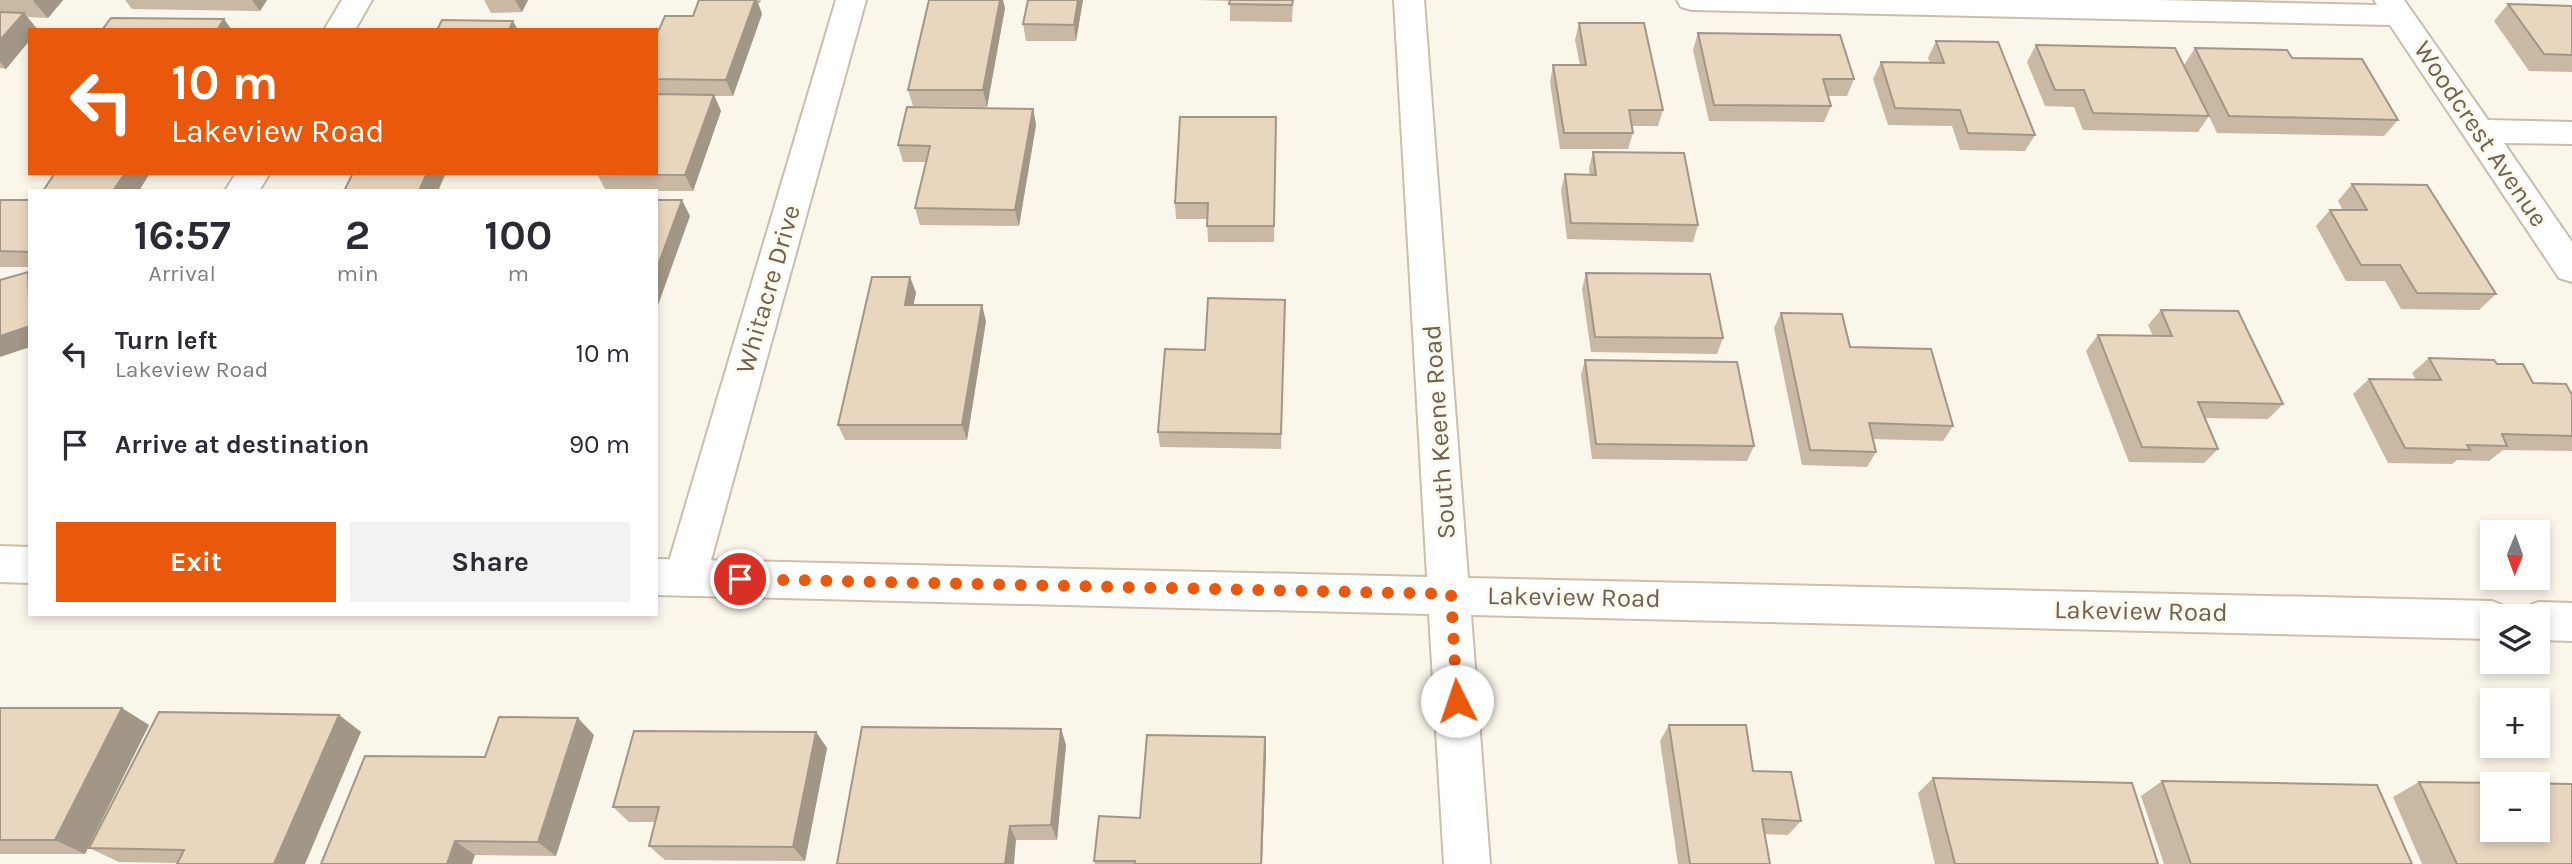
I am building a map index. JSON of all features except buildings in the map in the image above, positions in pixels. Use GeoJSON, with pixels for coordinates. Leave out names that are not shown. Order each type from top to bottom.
{"type":"FeatureCollection","features":[{"type":"Feature","properties":{"kind":"street"},"geometry":{"type":"LineString","coordinates":[[340,28],[357,0]]}},
{"type":"Feature","properties":{"kind":"street","name":"Whitacre Drive"},"geometry":{"type":"LineString","coordinates":[[671,577],[851,0]]}},
{"type":"Feature","properties":{"kind":"street","name":"South Keene Road"},"geometry":{"type":"LineString","coordinates":[[1409,0],[1451,594],[1467,864]]}},
{"type":"Feature","properties":{"kind":"street"},"geometry":{"type":"LineString","coordinates":[[1692,0],[2395,8]]}},
{"type":"Feature","properties":{"kind":"street","name":"Woodcrest Avenue"},"geometry":{"type":"LineString","coordinates":[[2395,8],[2572,269]]}},
{"type":"Feature","properties":{"kind":"street"},"geometry":{"type":"LineString","coordinates":[[2479,131],[2572,133]]}},
{"type":"Feature","properties":{"kind":"street","name":"Lakeview Road"},"geometry":{"type":"LineString","coordinates":[[671,577],[2480,620]]}},
{"type":"Feature","properties":{"kind":"street"},"geometry":{"type":"LineString","coordinates":[[2550,621],[2572,622]]}},
{"type":"Feature","properties":{"kind":"route"},"geometry":{"type":"LineString","coordinates":[[740,579],[1451,594],[1457,701]]}}]}
